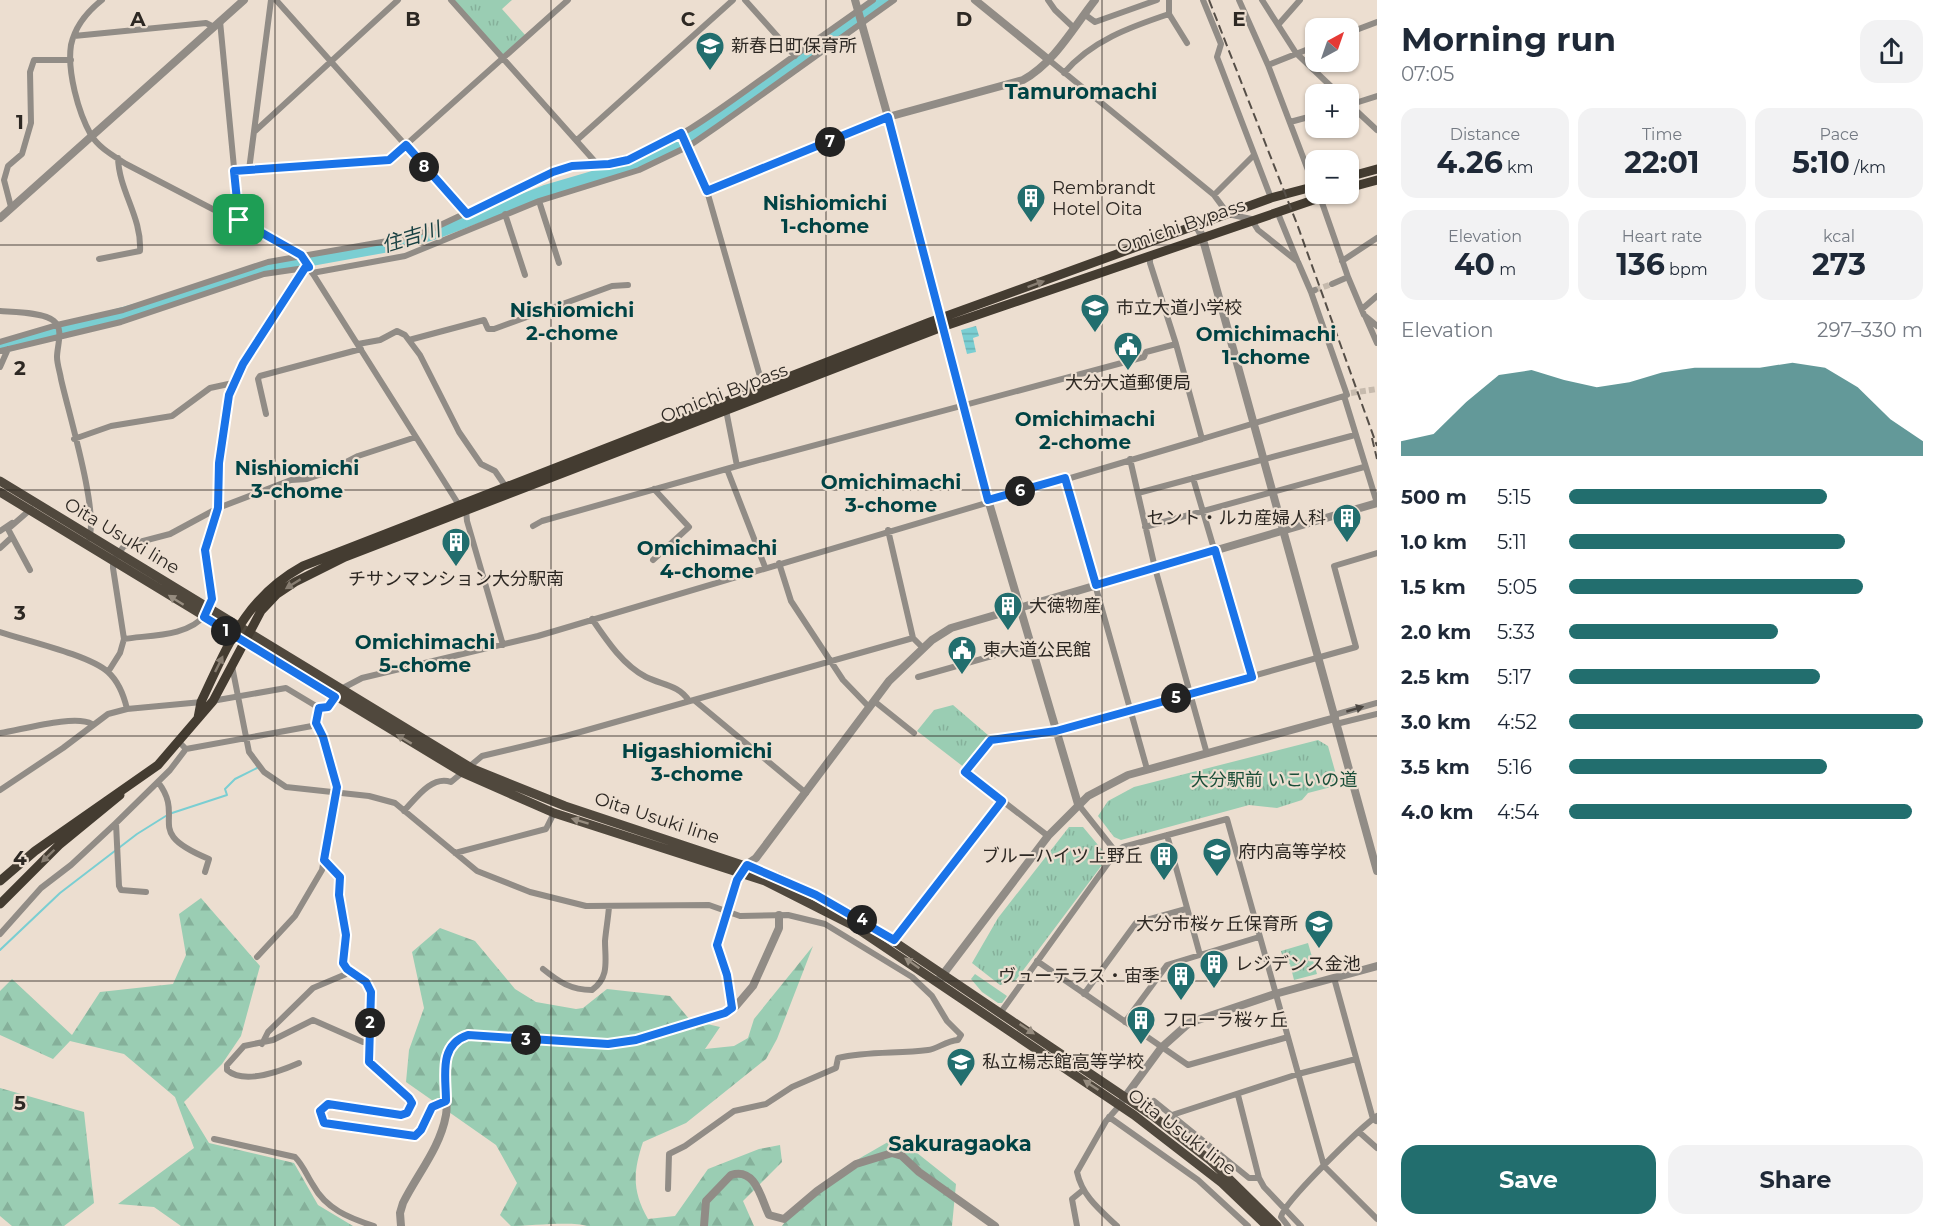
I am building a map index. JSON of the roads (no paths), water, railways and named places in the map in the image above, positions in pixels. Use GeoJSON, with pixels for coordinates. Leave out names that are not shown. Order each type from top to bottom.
{"type":"FeatureCollection","features":[{"type":"Feature","properties":{"kind":"highway"},"geometry":{"type":"LineString","coordinates":[[1359,174],[1377,168]]}},
{"type":"Feature","properties":{"kind":"highway"},"geometry":{"type":"LineString","coordinates":[[1359,185],[1377,180]]}},
{"type":"Feature","properties":{"kind":"highway","name":"Omichi Bypass"},"geometry":{"type":"LineString","coordinates":[[0,904],[59,845],[183,746],[198,719],[213,701],[261,611],[277,594],[303,578],[345,557],[506,487],[763,387],[941,323],[1271,198],[1305,189]]}},
{"type":"Feature","properties":{"kind":"highway","name":"Omichi Bypass"},"geometry":{"type":"LineString","coordinates":[[198,719],[201,702],[236,631],[263,594],[297,570],[726,410],[941,323],[1305,202]]}},
{"type":"Feature","properties":{"kind":"highway","name":"Omichi Bypass"},"geometry":{"type":"LineString","coordinates":[[0,881],[23,860],[107,799],[124,791]]}},
{"type":"Feature","properties":{"kind":"main road","name":"Oita Usuki line"},"geometry":{"type":"LineString","coordinates":[[0,481],[33,506],[465,770],[554,813],[743,868],[852,924],[1197,1149],[1276,1226]]}},
{"type":"Feature","properties":{"kind":"main road","name":"Oita Usuki line"},"geometry":{"type":"LineString","coordinates":[[0,492],[33,506]]}},
{"type":"Feature","properties":{"kind":"main road","name":"Oita Usuki line"},"geometry":{"type":"LineString","coordinates":[[465,770],[816,895],[894,940],[944,973],[1123,1101],[1222,1183],[1267,1226]]}},
{"type":"Feature","properties":{"kind":"street"},"geometry":{"type":"LineString","coordinates":[[102,0],[81,22],[74,36],[71,60],[77,96],[91,136],[118,158],[239,220],[301,255],[462,508],[503,645]]}},
{"type":"Feature","properties":{"kind":"street"},"geometry":{"type":"LineString","coordinates":[[0,218],[244,0]]}},
{"type":"Feature","properties":{"kind":"street"},"geometry":{"type":"LineString","coordinates":[[249,170],[271,0]]}},
{"type":"Feature","properties":{"kind":"street"},"geometry":{"type":"LineString","coordinates":[[276,0],[467,214]]}},
{"type":"Feature","properties":{"kind":"street"},"geometry":{"type":"LineString","coordinates":[[254,132],[398,0]]}},
{"type":"Feature","properties":{"kind":"street"},"geometry":{"type":"LineString","coordinates":[[451,0],[598,165]]}},
{"type":"Feature","properties":{"kind":"street"},"geometry":{"type":"LineString","coordinates":[[234,171],[389,160],[568,0]]}},
{"type":"Feature","properties":{"kind":"street"},"geometry":{"type":"LineString","coordinates":[[577,140],[733,0]]}},
{"type":"Feature","properties":{"kind":"street"},"geometry":{"type":"LineString","coordinates":[[745,0],[795,56]]}},
{"type":"Feature","properties":{"kind":"street"},"geometry":{"type":"LineString","coordinates":[[855,0],[888,117],[988,500],[1077,804],[1116,852]]}},
{"type":"Feature","properties":{"kind":"street"},"geometry":{"type":"LineString","coordinates":[[0,342],[57,325],[123,310],[248,268],[301,255],[399,238],[432,229],[553,172],[572,166],[628,160],[682,134],[873,0]]}},
{"type":"Feature","properties":{"kind":"street"},"geometry":{"type":"LineString","coordinates":[[0,351],[121,322],[264,274],[405,256],[539,201],[639,170],[688,144],[894,0]]}},
{"type":"Feature","properties":{"kind":"street"},"geometry":{"type":"LineString","coordinates":[[975,0],[1214,195],[1228,214],[1251,219],[1258,230],[1298,262]]}},
{"type":"Feature","properties":{"kind":"street"},"geometry":{"type":"LineString","coordinates":[[1048,0],[1074,28]]}},
{"type":"Feature","properties":{"kind":"street"},"geometry":{"type":"LineString","coordinates":[[707,191],[888,117],[1015,83],[1036,73],[1049,60],[1095,0]]}},
{"type":"Feature","properties":{"kind":"street"},"geometry":{"type":"LineString","coordinates":[[1084,14],[1095,22],[1157,0]]}},
{"type":"Feature","properties":{"kind":"street"},"geometry":{"type":"LineString","coordinates":[[1168,0],[1169,14],[1187,43]]}},
{"type":"Feature","properties":{"kind":"street"},"geometry":{"type":"LineString","coordinates":[[1203,0],[1221,44],[1216,57],[1271,198]]}},
{"type":"Feature","properties":{"kind":"street"},"geometry":{"type":"LineString","coordinates":[[1239,0],[1268,65],[1305,160]]}},
{"type":"Feature","properties":{"kind":"street"},"geometry":{"type":"LineString","coordinates":[[1262,0],[1296,53],[1329,84]]}},
{"type":"Feature","properties":{"kind":"street"},"geometry":{"type":"LineString","coordinates":[[1278,26],[1300,0]]}},
{"type":"Feature","properties":{"kind":"street"},"geometry":{"type":"LineString","coordinates":[[1065,73],[1077,57],[1123,29],[1169,14]]}},
{"type":"Feature","properties":{"kind":"street"},"geometry":{"type":"LineString","coordinates":[[1359,29],[1377,22]]}},
{"type":"Feature","properties":{"kind":"street"},"geometry":{"type":"LineString","coordinates":[[74,36],[206,23],[217,24]]}},
{"type":"Feature","properties":{"kind":"street"},"geometry":{"type":"LineString","coordinates":[[217,24],[239,220]]}},
{"type":"Feature","properties":{"kind":"street"},"geometry":{"type":"LineString","coordinates":[[1268,65],[1305,50]]}},
{"type":"Feature","properties":{"kind":"street"},"geometry":{"type":"LineString","coordinates":[[11,207],[4,180],[8,166],[22,154],[31,123],[30,72],[34,60],[71,60]]}},
{"type":"Feature","properties":{"kind":"street"},"geometry":{"type":"LineString","coordinates":[[1359,101],[1377,96]]}},
{"type":"Feature","properties":{"kind":"street"},"geometry":{"type":"LineString","coordinates":[[1359,113],[1377,130]]}},
{"type":"Feature","properties":{"kind":"street"},"geometry":{"type":"LineString","coordinates":[[1290,122],[1305,118]]}},
{"type":"Feature","properties":{"kind":"street"},"geometry":{"type":"LineString","coordinates":[[682,134],[707,191],[763,387]]}},
{"type":"Feature","properties":{"kind":"street"},"geometry":{"type":"LineString","coordinates":[[1214,195],[1254,155]]}},
{"type":"Feature","properties":{"kind":"street"},"geometry":{"type":"LineString","coordinates":[[99,259],[140,251],[137,219],[123,185],[118,158]]}},
{"type":"Feature","properties":{"kind":"street"},"geometry":{"type":"LineString","coordinates":[[539,201],[559,263]]}},
{"type":"Feature","properties":{"kind":"street"},"geometry":{"type":"LineString","coordinates":[[1322,204],[1348,277],[1377,344]]}},
{"type":"Feature","properties":{"kind":"street"},"geometry":{"type":"LineString","coordinates":[[732,1008],[727,975],[717,948],[726,911],[743,868],[756,858],[871,704],[901,668],[923,648],[951,628],[1377,503],[1355,435],[1347,395],[1313,291],[1277,211]]}},
{"type":"Feature","properties":{"kind":"street"},"geometry":{"type":"LineString","coordinates":[[505,214],[525,275]]}},
{"type":"Feature","properties":{"kind":"street"},"geometry":{"type":"LineString","coordinates":[[1197,226],[1202,236],[1251,422],[1377,868]]}},
{"type":"Feature","properties":{"kind":"street"},"geometry":{"type":"LineString","coordinates":[[1342,261],[1377,238]]}},
{"type":"Feature","properties":{"kind":"street"},"geometry":{"type":"LineString","coordinates":[[1150,254],[1150,263],[1176,344],[1202,439]]}},
{"type":"Feature","properties":{"kind":"street"},"geometry":{"type":"LineString","coordinates":[[124,639],[180,631],[207,613],[212,599],[205,550],[218,508],[223,430],[233,383],[308,268]]}},
{"type":"Feature","properties":{"kind":"street"},"geometry":{"type":"LineString","coordinates":[[1332,284],[1348,277]]}},
{"type":"Feature","properties":{"kind":"street"},"geometry":{"type":"LineString","coordinates":[[409,340],[484,320],[488,329],[495,329],[612,286],[628,285]]}},
{"type":"Feature","properties":{"kind":"street"},"geometry":{"type":"LineString","coordinates":[[1363,312],[1377,296]]}},
{"type":"Feature","properties":{"kind":"street"},"geometry":{"type":"LineString","coordinates":[[0,311],[27,313],[52,319],[57,325],[60,335],[57,359],[92,529],[88,540]]}},
{"type":"Feature","properties":{"kind":"street"},"geometry":{"type":"LineString","coordinates":[[1363,312],[1377,326]]}},
{"type":"Feature","properties":{"kind":"street"},"geometry":{"type":"LineString","coordinates":[[266,414],[258,379],[260,376],[380,340],[397,331],[409,340],[420,355],[459,432],[481,464],[495,471],[506,487]]}},
{"type":"Feature","properties":{"kind":"street"},"geometry":{"type":"LineString","coordinates":[[533,526],[542,521],[737,466],[1144,357],[1146,352],[1176,344]]}},
{"type":"Feature","properties":{"kind":"street"},"geometry":{"type":"LineString","coordinates":[[0,367],[8,349]]}},
{"type":"Feature","properties":{"kind":"street"},"geometry":{"type":"LineString","coordinates":[[74,439],[111,426],[172,416],[210,388],[233,383]]}},
{"type":"Feature","properties":{"kind":"street"},"geometry":{"type":"LineString","coordinates":[[0,790],[63,748],[108,714],[127,709],[213,701],[286,688],[319,708],[328,707],[338,693],[362,678],[503,645],[1347,395]]}},
{"type":"Feature","properties":{"kind":"street"},"geometry":{"type":"LineString","coordinates":[[726,410],[737,466]]}},
{"type":"Feature","properties":{"kind":"street"},"geometry":{"type":"LineString","coordinates":[[1138,493],[1355,435]]}},
{"type":"Feature","properties":{"kind":"street"},"geometry":{"type":"LineString","coordinates":[[108,672],[120,653],[124,639],[113,581],[116,557],[124,546],[170,534],[218,508],[291,480],[307,479],[325,473],[358,456],[416,437]]}},
{"type":"Feature","properties":{"kind":"street"},"geometry":{"type":"LineString","coordinates":[[1130,459],[1155,568],[1207,754]]}},
{"type":"Feature","properties":{"kind":"street"},"geometry":{"type":"LineString","coordinates":[[1145,526],[1364,467]]}},
{"type":"Feature","properties":{"kind":"street"},"geometry":{"type":"LineString","coordinates":[[727,469],[765,567]]}},
{"type":"Feature","properties":{"kind":"street"},"geometry":{"type":"LineString","coordinates":[[1065,478],[1147,768]]}},
{"type":"Feature","properties":{"kind":"street"},"geometry":{"type":"LineString","coordinates":[[1194,478],[1252,677]]}},
{"type":"Feature","properties":{"kind":"street"},"geometry":{"type":"LineString","coordinates":[[654,489],[689,527],[654,560]]}},
{"type":"Feature","properties":{"kind":"street"},"geometry":{"type":"LineString","coordinates":[[0,531],[26,516],[33,506]]}},
{"type":"Feature","properties":{"kind":"street"},"geometry":{"type":"LineString","coordinates":[[12,523],[8,529],[30,570]]}},
{"type":"Feature","properties":{"kind":"street"},"geometry":{"type":"LineString","coordinates":[[888,530],[912,638],[923,648]]}},
{"type":"Feature","properties":{"kind":"street"},"geometry":{"type":"LineString","coordinates":[[0,548],[12,537]]}},
{"type":"Feature","properties":{"kind":"street"},"geometry":{"type":"LineString","coordinates":[[1048,837],[965,772],[991,740],[1056,731],[1356,647],[1334,566],[1377,553]]}},
{"type":"Feature","properties":{"kind":"street"},"geometry":{"type":"LineString","coordinates":[[779,563],[791,602],[843,680],[871,704],[914,733]]}},
{"type":"Feature","properties":{"kind":"street"},"geometry":{"type":"LineString","coordinates":[[592,619],[605,638],[631,666],[645,677],[682,690],[806,793]]}},
{"type":"Feature","properties":{"kind":"street"},"geometry":{"type":"LineString","coordinates":[[0,632],[67,653],[108,672],[121,690],[127,709]]}},
{"type":"Feature","properties":{"kind":"street"},"geometry":{"type":"LineString","coordinates":[[404,811],[435,782],[443,779],[451,782],[482,756],[567,736],[912,638]]}},
{"type":"Feature","properties":{"kind":"street"},"geometry":{"type":"LineString","coordinates":[[918,677],[1031,645]]}},
{"type":"Feature","properties":{"kind":"street"},"geometry":{"type":"LineString","coordinates":[[232,665],[247,738],[255,762],[274,781],[298,790],[337,792],[386,799],[477,871],[530,891],[586,906],[609,908],[709,905],[740,916],[779,915],[825,924],[905,971],[932,996],[947,1021],[962,1035],[958,1040],[946,1041],[931,1050],[858,1053],[838,1058],[836,1068],[792,1087],[766,1104],[734,1111],[685,1146],[669,1154],[666,1160],[668,1189]]}},
{"type":"Feature","properties":{"kind":"street"},"geometry":{"type":"LineString","coordinates":[[938,981],[1048,837],[1077,804],[1112,782],[1147,768],[1335,719],[1377,703]]}},
{"type":"Feature","properties":{"kind":"street"},"geometry":{"type":"LineString","coordinates":[[257,957],[299,910],[321,873],[337,792],[335,776],[323,737],[316,723],[319,708]]}},
{"type":"Feature","properties":{"kind":"street"},"geometry":{"type":"LineString","coordinates":[[1335,719],[1377,714]]}},
{"type":"Feature","properties":{"kind":"street"},"geometry":{"type":"LineString","coordinates":[[0,733],[55,723],[87,721],[92,724]]}},
{"type":"Feature","properties":{"kind":"street"},"geometry":{"type":"LineString","coordinates":[[0,934],[40,888],[71,865],[158,783],[183,746],[247,738],[316,723]]}},
{"type":"Feature","properties":{"kind":"street"},"geometry":{"type":"LineString","coordinates":[[158,783],[169,806],[168,829],[172,837],[179,845],[209,859],[205,872]]}},
{"type":"Feature","properties":{"kind":"street"},"geometry":{"type":"LineString","coordinates":[[894,940],[1002,801]]}},
{"type":"Feature","properties":{"kind":"street"},"geometry":{"type":"LineString","coordinates":[[455,853],[546,829],[554,813]]}},
{"type":"Feature","properties":{"kind":"street"},"geometry":{"type":"LineString","coordinates":[[1001,1012],[1116,852],[1123,848],[1227,819],[1324,1166],[1377,1219]]}},
{"type":"Feature","properties":{"kind":"street"},"geometry":{"type":"LineString","coordinates":[[116,823],[119,886],[121,890],[146,892]]}},
{"type":"Feature","properties":{"kind":"street"},"geometry":{"type":"LineString","coordinates":[[1167,835],[1200,955]]}},
{"type":"Feature","properties":{"kind":"street"},"geometry":{"type":"LineString","coordinates":[[324,860],[340,875],[339,895],[346,935],[343,960],[351,972],[366,982],[371,992],[369,1062],[409,1098],[411,1107],[407,1113],[401,1115],[328,1104],[322,1108],[321,1120],[334,1126],[415,1136],[421,1130],[432,1107],[446,1101]]}},
{"type":"Feature","properties":{"kind":"street"},"geometry":{"type":"LineString","coordinates":[[543,969],[563,985],[573,988],[592,990],[600,985],[607,962],[605,942],[609,908]]}},
{"type":"Feature","properties":{"kind":"street"},"geometry":{"type":"LineString","coordinates":[[1084,994],[1136,923],[1186,909]]}},
{"type":"Feature","properties":{"kind":"street"},"geometry":{"type":"LineString","coordinates":[[401,1226],[401,1208],[439,1139],[446,1101],[446,1056],[454,1043],[473,1035],[608,1044],[636,1040],[704,1021],[732,1008],[747,995],[759,976],[779,928],[779,915]]}},
{"type":"Feature","properties":{"kind":"street"},"geometry":{"type":"LineString","coordinates":[[1125,1022],[1167,965],[1259,937]]}},
{"type":"Feature","properties":{"kind":"street"},"geometry":{"type":"LineString","coordinates":[[1037,961],[1188,1065],[1288,1037]]}},
{"type":"Feature","properties":{"kind":"street"},"geometry":{"type":"LineString","coordinates":[[1117,1226],[1083,1190],[1077,1172],[1079,1164],[1109,1117],[1161,1048],[1189,1023],[1275,994],[1377,966]]}},
{"type":"Feature","properties":{"kind":"street"},"geometry":{"type":"LineString","coordinates":[[262,1044],[268,1032],[312,988],[351,972]]}},
{"type":"Feature","properties":{"kind":"street"},"geometry":{"type":"LineString","coordinates":[[1288,1226],[1281,1217],[1285,1208],[1324,1166],[1376,1119],[1356,1059],[1334,978]]}},
{"type":"Feature","properties":{"kind":"street"},"geometry":{"type":"LineString","coordinates":[[299,1063],[267,1076],[232,1074],[227,1070],[227,1065],[240,1048],[262,1044],[313,1020],[363,1042]]}},
{"type":"Feature","properties":{"kind":"street"},"geometry":{"type":"LineString","coordinates":[[1172,1115],[1298,1074],[1356,1059]]}},
{"type":"Feature","properties":{"kind":"street"},"geometry":{"type":"LineString","coordinates":[[1238,1095],[1259,1178],[1264,1187],[1301,1226]]}},
{"type":"Feature","properties":{"kind":"street"},"geometry":{"type":"LineString","coordinates":[[1154,1101],[1249,1178],[1259,1178]]}},
{"type":"Feature","properties":{"kind":"street"},"geometry":{"type":"LineString","coordinates":[[1109,1117],[1198,1180],[1248,1226]]}},
{"type":"Feature","properties":{"kind":"street"},"geometry":{"type":"LineString","coordinates":[[1359,1132],[1377,1148]]}},
{"type":"Feature","properties":{"kind":"street"},"geometry":{"type":"LineString","coordinates":[[214,1139],[296,1157],[314,1188],[329,1205],[353,1220],[374,1226]]}},
{"type":"Feature","properties":{"kind":"street"},"geometry":{"type":"LineString","coordinates":[[704,1226],[706,1201],[731,1175],[742,1173],[752,1179],[769,1215],[784,1219],[817,1191],[855,1164],[892,1153],[902,1155],[919,1172],[995,1226]]}},
{"type":"Feature","properties":{"kind":"street"},"geometry":{"type":"LineString","coordinates":[[1239,1188],[1249,1178]]}},
{"type":"Feature","properties":{"kind":"street"},"geometry":{"type":"LineString","coordinates":[[1077,1226],[1072,1199],[1083,1190]]}},
{"type":"Feature","properties":{"kind":"water"},"geometry":{"type":"Polygon","coordinates":[[[976,326],[979,336],[973,338],[976,352],[967,354],[961,330],[976,326]]]}},
{"type":"Feature","properties":{"kind":"waterway","name":"住吉川"},"geometry":{"type":"LineString","coordinates":[[0,348],[190,294],[261,269],[400,244],[439,232],[545,191],[637,164],[682,142],[723,116],[883,0]]}},
{"type":"Feature","properties":{"kind":"waterway"},"geometry":{"type":"LineString","coordinates":[[0,950],[60,893],[137,834],[169,814],[227,795],[225,789],[235,779],[257,768]]}},
{"type":"Feature","properties":{"kind":"tunnel"},"geometry":{"type":"LineString","coordinates":[[1315,290],[1332,284]]}},
{"type":"Feature","properties":{"kind":"tunnel"},"geometry":{"type":"LineString","coordinates":[[1351,393],[1377,389]]}},
{"type":"Feature","properties":{"kind":"railway"},"geometry":{"type":"LineString","coordinates":[[1209,0],[1297,224],[1377,446]]}},
{"type":"Feature","properties":{"kind":"railway"},"geometry":{"type":"LineString","coordinates":[[1372,438],[1377,459]]}},
{"type":"Feature","properties":{"kind":"place","name":"新春日町保育所"},"geometry":{"type":"Point","coordinates":[710,72]}},
{"type":"Feature","properties":{"kind":"place","name":"Rembrandt Hotel Oita"},"geometry":{"type":"Point","coordinates":[1031,224]}},
{"type":"Feature","properties":{"kind":"place","name":"市立大道小学校"},"geometry":{"type":"Point","coordinates":[1095,334]}},
{"type":"Feature","properties":{"kind":"place","name":"大分大道郵便局"},"geometry":{"type":"Point","coordinates":[1128,372]}},
{"type":"Feature","properties":{"kind":"place","name":"セント・ルカ産婦人科"},"geometry":{"type":"Point","coordinates":[1347,544]}},
{"type":"Feature","properties":{"kind":"place","name":"チサンマンション大分駅南"},"geometry":{"type":"Point","coordinates":[456,568]}},
{"type":"Feature","properties":{"kind":"place","name":"大徳物産"},"geometry":{"type":"Point","coordinates":[1008,632]}},
{"type":"Feature","properties":{"kind":"place","name":"東大道公民館"},"geometry":{"type":"Point","coordinates":[962,676]}},
{"type":"Feature","properties":{"kind":"place","name":"府内高等学校"},"geometry":{"type":"Point","coordinates":[1217,878]}},
{"type":"Feature","properties":{"kind":"place","name":"ブルーハイツ上野丘"},"geometry":{"type":"Point","coordinates":[1164,882]}},
{"type":"Feature","properties":{"kind":"place","name":"大分市桜ヶ丘保育所"},"geometry":{"type":"Point","coordinates":[1319,950]}},
{"type":"Feature","properties":{"kind":"place","name":"レジデンス金池"},"geometry":{"type":"Point","coordinates":[1214,990]}},
{"type":"Feature","properties":{"kind":"place","name":"ヴューテラス・宙季"},"geometry":{"type":"Point","coordinates":[1181,1002]}},
{"type":"Feature","properties":{"kind":"place","name":"フローラ桜ヶ丘"},"geometry":{"type":"Point","coordinates":[1141,1046]}},
{"type":"Feature","properties":{"kind":"place","name":"私立楊志館高等学校"},"geometry":{"type":"Point","coordinates":[961,1088]}},
{"type":"Feature","properties":{"kind":"district","name":"Tamuromachi"},"geometry":{"type":"Point","coordinates":[1081,92]}},
{"type":"Feature","properties":{"kind":"district","name":"Nishiomichi 1-chome"},"geometry":{"type":"Point","coordinates":[825,214]}},
{"type":"Feature","properties":{"kind":"district","name":"Nishiomichi 2-chome"},"geometry":{"type":"Point","coordinates":[572,322]}},
{"type":"Feature","properties":{"kind":"district","name":"Omichimachi 1-chome"},"geometry":{"type":"Point","coordinates":[1266,346]}},
{"type":"Feature","properties":{"kind":"district","name":"Omichimachi 2-chome"},"geometry":{"type":"Point","coordinates":[1085,430]}},
{"type":"Feature","properties":{"kind":"district","name":"Nishiomichi 3-chome"},"geometry":{"type":"Point","coordinates":[297,480]}},
{"type":"Feature","properties":{"kind":"district","name":"Omichimachi 3-chome"},"geometry":{"type":"Point","coordinates":[891,494]}},
{"type":"Feature","properties":{"kind":"district","name":"Omichimachi 4-chome"},"geometry":{"type":"Point","coordinates":[707,560]}},
{"type":"Feature","properties":{"kind":"district","name":"Omichimachi 5-chome"},"geometry":{"type":"Point","coordinates":[425,654]}},
{"type":"Feature","properties":{"kind":"district","name":"Higashiomichi 3-chome"},"geometry":{"type":"Point","coordinates":[697,762]}},
{"type":"Feature","properties":{"kind":"district","name":"Sakuragaoka"},"geometry":{"type":"Point","coordinates":[960,1144]}},
{"type":"Feature","properties":{"kind":"park label","name":"大分駅前 いこいの道"},"geometry":{"type":"Point","coordinates":[1274,780]}}]}
